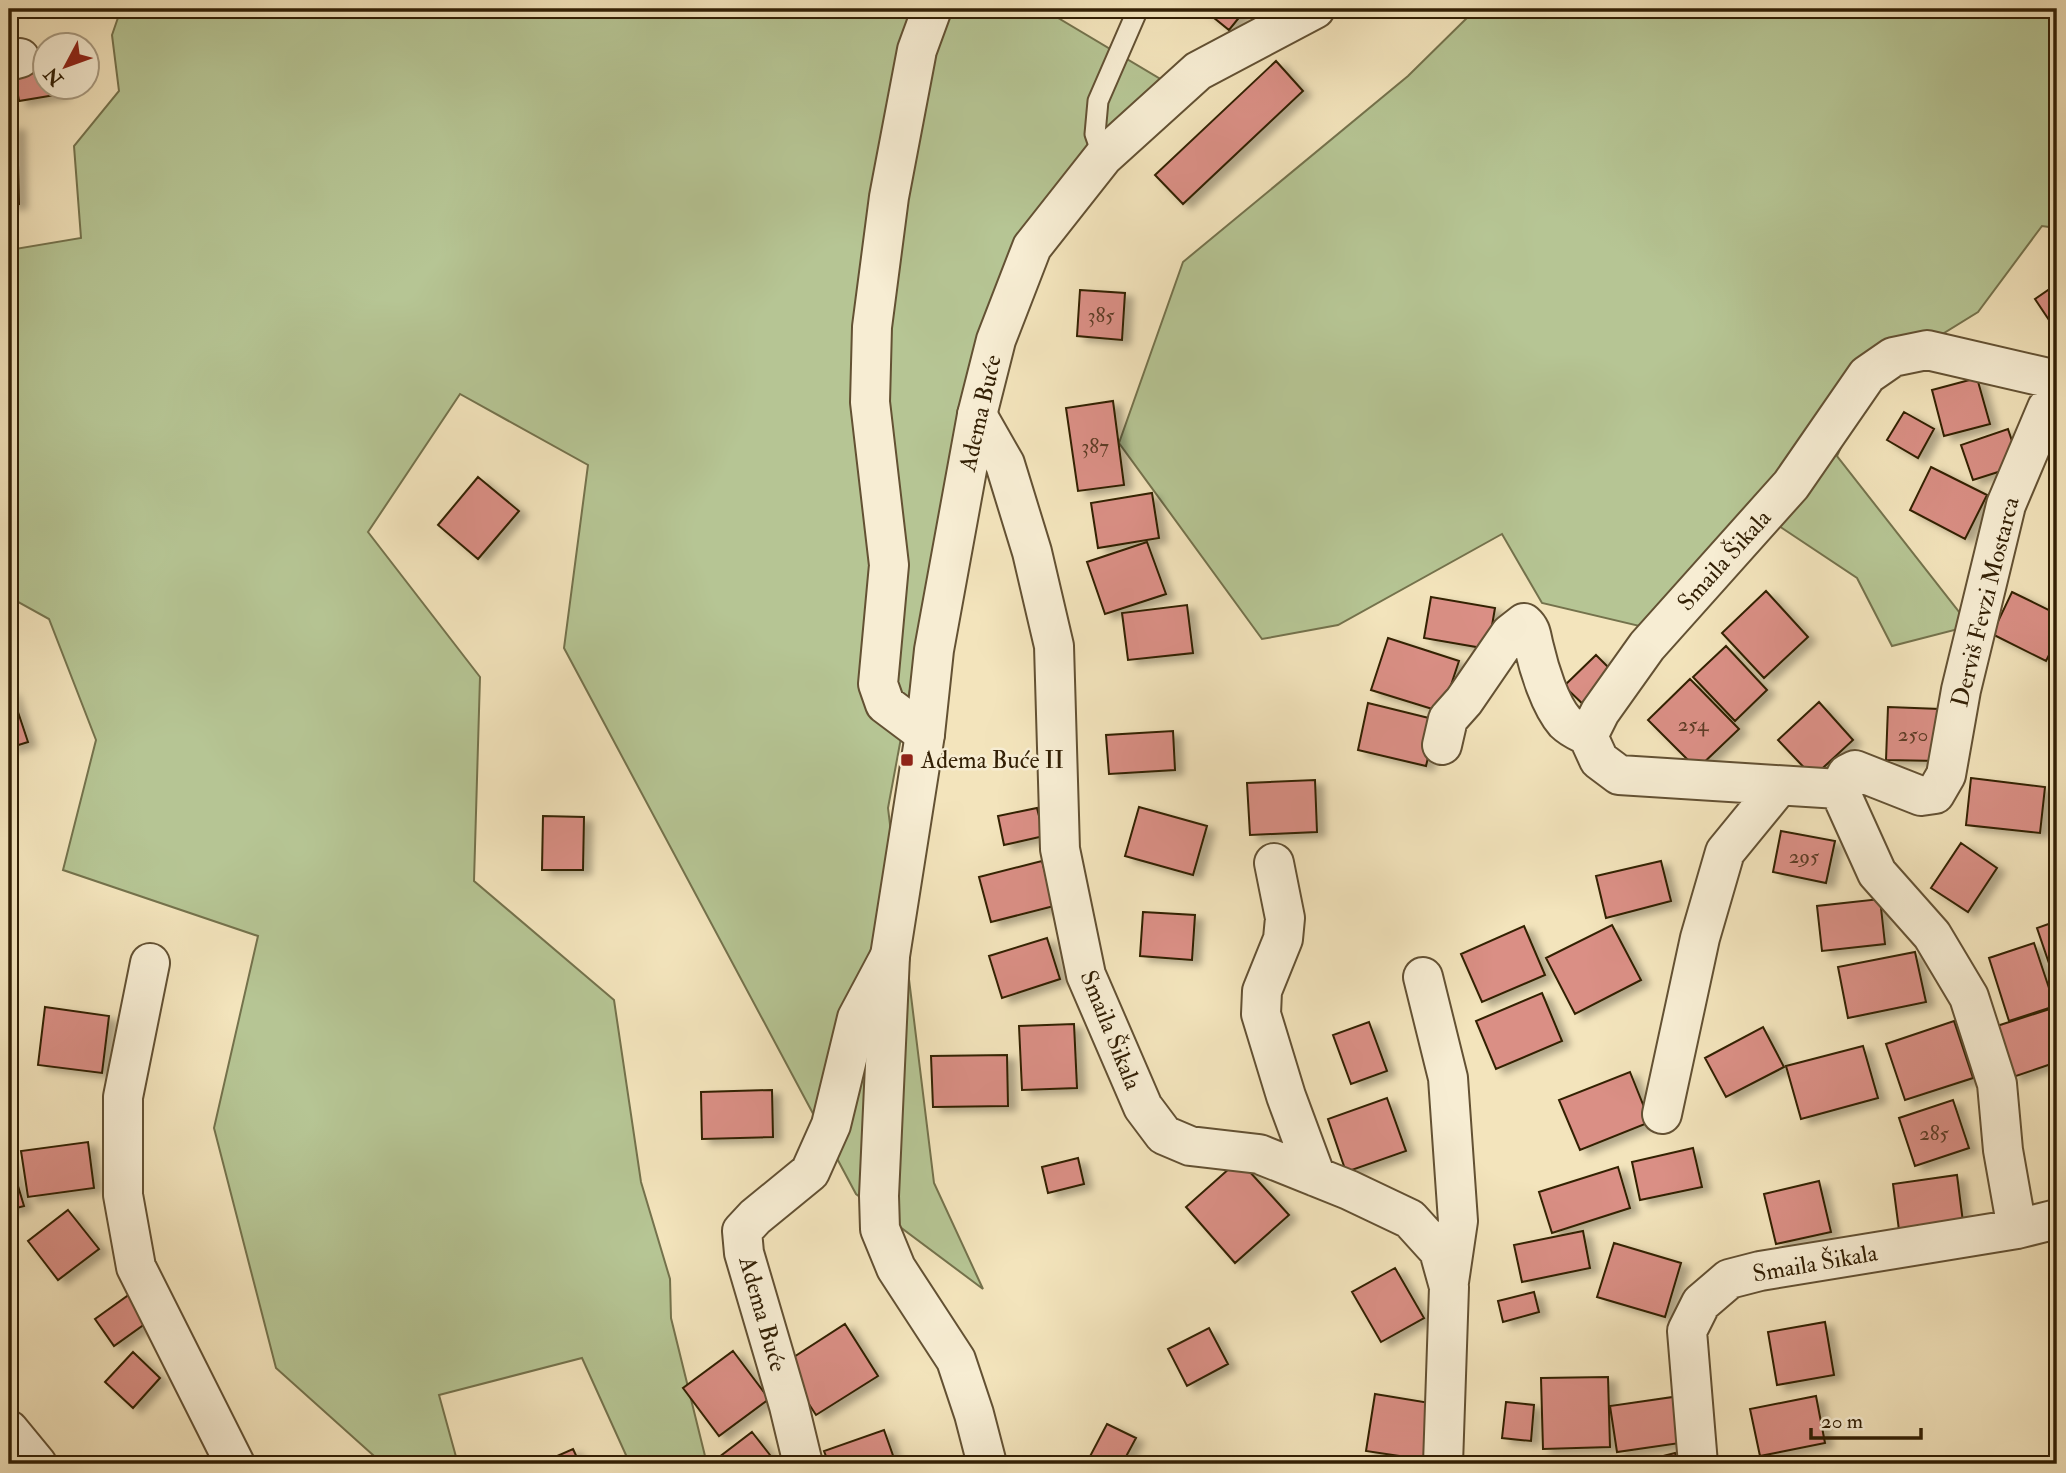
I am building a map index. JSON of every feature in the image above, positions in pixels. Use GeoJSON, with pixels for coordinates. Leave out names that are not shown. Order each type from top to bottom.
{"type":"FeatureCollection","features":[{"type":"Feature","properties":{"kind":"street"},"geometry":{"type":"LineString","coordinates":[[925,734],[885,704],[878,684],[890,565],[870,402],[872,327],[889,197],[917,50],[932,9]]}},
{"type":"Feature","properties":{"kind":"street","name":"Adema Buće"},"geometry":{"type":"LineString","coordinates":[[987,1464],[956,1360],[896,1268],[880,1229],[879,1196],[890,956],[925,734],[934,650],[976,415],[996,340],[1032,247],[1103,157],[1198,71],[1315,9]]}},
{"type":"Feature","properties":{"kind":"street","name":"Smaila Šikala"},"geometry":{"type":"LineString","coordinates":[[1588,737],[1600,712],[1647,646],[1791,485],[1867,375],[1893,356],[1927,350],[2057,380]]}},
{"type":"Feature","properties":{"kind":"street","name":"Derviš Fevzi Mostarca"},"geometry":{"type":"LineString","coordinates":[[1839,789],[1847,774],[1855,770],[1921,796],[1936,794],[1946,775],[1961,690],[2006,505],[2047,408],[2057,397]]}},
{"type":"Feature","properties":{"kind":"street","name":"Smaila Šikala"},"geometry":{"type":"LineString","coordinates":[[976,415],[1005,464],[1032,552],[1054,646],[1060,849],[1086,975],[1143,1107],[1164,1135],[1189,1146],[1259,1154],[1410,1219],[1439,1251],[1448,1287],[1443,1464]]}},
{"type":"Feature","properties":{"kind":"street"},"geometry":{"type":"LineString","coordinates":[[1443,745],[1448,719],[1464,701],[1510,634],[1524,623],[1531,629],[1546,688],[1563,720],[1588,737],[1599,760],[1619,775],[1839,789],[1877,873],[1932,935],[1969,997],[1997,1084],[2003,1150],[2017,1229]]}},
{"type":"Feature","properties":{"kind":"street"},"geometry":{"type":"LineString","coordinates":[[1662,1114],[1700,938],[1725,852],[1779,786]]}},
{"type":"Feature","properties":{"kind":"street"},"geometry":{"type":"LineString","coordinates":[[1274,863],[1285,918],[1283,939],[1262,991],[1261,1014],[1286,1096],[1316,1177]]}},
{"type":"Feature","properties":{"kind":"street","name":"Adema Buće"},"geometry":{"type":"LineString","coordinates":[[803,1464],[789,1406],[744,1253],[743,1231],[755,1217],[810,1172],[831,1125],[857,1018],[890,956]]}},
{"type":"Feature","properties":{"kind":"street"},"geometry":{"type":"LineString","coordinates":[[150,963],[122,1097],[123,1195],[136,1267],[235,1464]]}},
{"type":"Feature","properties":{"kind":"street"},"geometry":{"type":"LineString","coordinates":[[1423,977],[1448,1078],[1458,1221],[1448,1287]]}},
{"type":"Feature","properties":{"kind":"street","name":"Smaila Šikala"},"geometry":{"type":"LineString","coordinates":[[1698,1464],[1687,1331],[1701,1303],[1729,1279],[1760,1271],[2017,1229],[2057,1219]]}},
{"type":"Feature","properties":{"kind":"street"},"geometry":{"type":"LineString","coordinates":[[9,1430],[37,1464]]}},
{"type":"Feature","properties":{"kind":"lane"},"geometry":{"type":"LineString","coordinates":[[1103,157],[1095,134],[1098,101],[1138,9]]}},
{"type":"Feature","properties":{"kind":"green space"},"geometry":{"type":"Polygon","coordinates":[[[121,9],[1043,9],[1167,83],[1070,168],[967,382],[888,808],[934,1183],[983,1289],[856,1194],[564,648],[588,465],[460,394],[368,532],[480,677],[474,881],[614,1000],[641,1182],[670,1279],[671,1318],[707,1464],[630,1464],[582,1358],[439,1395],[458,1464],[383,1464],[276,1368],[214,1128],[258,936],[63,870],[96,740],[49,619],[9,597],[9,250],[81,238],[74,146],[119,91],[112,35],[121,9]]]}},
{"type":"Feature","properties":{"kind":"green space"},"geometry":{"type":"Polygon","coordinates":[[[1476,9],[2042,9],[2057,22],[2057,228],[2042,226],[1978,312],[1873,377],[1837,456],[1970,626],[1892,646],[1857,578],[1764,516],[1673,634],[1542,603],[1502,534],[1338,625],[1262,639],[1119,443],[1183,262],[1408,76],[1476,9]]]}},
{"type":"Feature","properties":{"kind":"building"},"geometry":{"type":"Polygon","coordinates":[[[1203,9],[1246,9],[1229,30],[1203,9]]]}},
{"type":"Feature","properties":{"kind":"building"},"geometry":{"type":"Polygon","coordinates":[[[1276,61],[1303,91],[1183,204],[1155,175],[1276,61]]]}},
{"type":"Feature","properties":{"kind":"building"},"geometry":{"type":"Polygon","coordinates":[[[32,70],[32,99],[19,101],[14,73],[32,70]]]}},
{"type":"Feature","properties":{"kind":"building"},"geometry":{"type":"Polygon","coordinates":[[[9,126],[17,126],[19,204],[9,205],[9,126]]]}},
{"type":"Feature","properties":{"kind":"building"},"geometry":{"type":"Polygon","coordinates":[[[2057,284],[2057,332],[2035,299],[2057,284]]]}},
{"type":"Feature","properties":{"kind":"building"},"geometry":{"type":"Polygon","coordinates":[[[1080,290],[1125,293],[1122,340],[1077,336],[1080,290]]]}},
{"type":"Feature","properties":{"kind":"building"},"geometry":{"type":"Polygon","coordinates":[[[1977,378],[1990,424],[1944,436],[1932,390],[1977,378]]]}},
{"type":"Feature","properties":{"kind":"building"},"geometry":{"type":"Polygon","coordinates":[[[1113,401],[1124,485],[1078,491],[1066,408],[1113,401]]]}},
{"type":"Feature","properties":{"kind":"building"},"geometry":{"type":"Polygon","coordinates":[[[1904,412],[1934,429],[1918,458],[1887,440],[1904,412]]]}},
{"type":"Feature","properties":{"kind":"building"},"geometry":{"type":"Polygon","coordinates":[[[2008,429],[2020,465],[1973,480],[1961,445],[2008,429]]]}},
{"type":"Feature","properties":{"kind":"building"},"geometry":{"type":"Polygon","coordinates":[[[1931,467],[1987,495],[1965,539],[1910,510],[1931,467]]]}},
{"type":"Feature","properties":{"kind":"building"},"geometry":{"type":"Polygon","coordinates":[[[478,477],[519,511],[478,559],[438,525],[478,477]]]}},
{"type":"Feature","properties":{"kind":"building"},"geometry":{"type":"Polygon","coordinates":[[[1152,493],[1159,538],[1098,548],[1091,503],[1152,493]]]}},
{"type":"Feature","properties":{"kind":"building"},"geometry":{"type":"Polygon","coordinates":[[[1147,542],[1166,594],[1105,614],[1087,562],[1147,542]]]}},
{"type":"Feature","properties":{"kind":"building"},"geometry":{"type":"Polygon","coordinates":[[[1766,591],[1808,637],[1764,678],[1722,633],[1766,591]]]}},
{"type":"Feature","properties":{"kind":"building"},"geometry":{"type":"Polygon","coordinates":[[[2012,592],[2057,614],[2057,639],[2046,661],[1992,634],[2012,592]]]}},
{"type":"Feature","properties":{"kind":"building"},"geometry":{"type":"Polygon","coordinates":[[[1431,597],[1495,608],[1488,649],[1424,638],[1431,597]]]}},
{"type":"Feature","properties":{"kind":"building"},"geometry":{"type":"Polygon","coordinates":[[[1187,605],[1193,653],[1128,660],[1122,613],[1187,605]]]}},
{"type":"Feature","properties":{"kind":"building"},"geometry":{"type":"Polygon","coordinates":[[[1388,638],[1459,661],[1442,712],[1371,690],[1388,638]]]}},
{"type":"Feature","properties":{"kind":"building"},"geometry":{"type":"Polygon","coordinates":[[[1726,646],[1767,690],[1735,721],[1693,677],[1726,646]]]}},
{"type":"Feature","properties":{"kind":"building"},"geometry":{"type":"Polygon","coordinates":[[[1596,655],[1618,677],[1587,708],[1564,686],[1596,655]]]}},
{"type":"Feature","properties":{"kind":"building"},"geometry":{"type":"Polygon","coordinates":[[[1690,679],[1739,729],[1697,769],[1648,720],[1690,679]]]}},
{"type":"Feature","properties":{"kind":"building"},"geometry":{"type":"Polygon","coordinates":[[[9,691],[28,742],[9,748],[9,691]]]}},
{"type":"Feature","properties":{"kind":"building"},"geometry":{"type":"Polygon","coordinates":[[[1819,702],[1853,740],[1813,777],[1778,740],[1819,702]]]}},
{"type":"Feature","properties":{"kind":"building"},"geometry":{"type":"Polygon","coordinates":[[[1368,703],[1437,720],[1426,766],[1358,750],[1368,703]]]}},
{"type":"Feature","properties":{"kind":"building"},"geometry":{"type":"Polygon","coordinates":[[[1888,707],[1940,709],[1939,761],[1886,760],[1888,707]]]}},
{"type":"Feature","properties":{"kind":"building"},"geometry":{"type":"Polygon","coordinates":[[[1173,731],[1175,770],[1109,774],[1106,735],[1173,731]]]}},
{"type":"Feature","properties":{"kind":"building"},"geometry":{"type":"Polygon","coordinates":[[[1971,778],[2045,787],[2040,833],[1966,825],[1971,778]]]}},
{"type":"Feature","properties":{"kind":"building"},"geometry":{"type":"Polygon","coordinates":[[[1315,780],[1317,832],[1250,835],[1247,783],[1315,780]]]}},
{"type":"Feature","properties":{"kind":"building"},"geometry":{"type":"Polygon","coordinates":[[[1139,807],[1207,826],[1193,875],[1125,856],[1139,807]]]}},
{"type":"Feature","properties":{"kind":"building"},"geometry":{"type":"Polygon","coordinates":[[[1037,808],[1044,836],[1004,845],[998,816],[1037,808]]]}},
{"type":"Feature","properties":{"kind":"building"},"geometry":{"type":"Polygon","coordinates":[[[543,816],[584,817],[583,870],[542,870],[543,816]]]}},
{"type":"Feature","properties":{"kind":"building"},"geometry":{"type":"Polygon","coordinates":[[[1781,831],[1835,841],[1826,883],[1773,872],[1781,831]]]}},
{"type":"Feature","properties":{"kind":"building"},"geometry":{"type":"Polygon","coordinates":[[[1961,843],[1997,868],[1968,912],[1931,888],[1961,843]]]}},
{"type":"Feature","properties":{"kind":"building"},"geometry":{"type":"Polygon","coordinates":[[[1042,861],[1054,906],[991,922],[979,877],[1042,861]]]}},
{"type":"Feature","properties":{"kind":"building"},"geometry":{"type":"Polygon","coordinates":[[[1661,861],[1671,901],[1606,918],[1596,876],[1661,861]]]}},
{"type":"Feature","properties":{"kind":"building"},"geometry":{"type":"Polygon","coordinates":[[[1880,899],[1885,944],[1822,951],[1817,906],[1880,899]]]}},
{"type":"Feature","properties":{"kind":"building"},"geometry":{"type":"Polygon","coordinates":[[[1143,912],[1195,915],[1192,960],[1140,956],[1143,912]]]}},
{"type":"Feature","properties":{"kind":"building"},"geometry":{"type":"Polygon","coordinates":[[[2057,921],[2057,977],[2054,978],[2037,928],[2057,921]]]}},
{"type":"Feature","properties":{"kind":"building"},"geometry":{"type":"Polygon","coordinates":[[[1612,925],[1641,980],[1575,1014],[1546,958],[1612,925]]]}},
{"type":"Feature","properties":{"kind":"building"},"geometry":{"type":"Polygon","coordinates":[[[1524,926],[1545,975],[1482,1002],[1461,954],[1524,926]]]}},
{"type":"Feature","properties":{"kind":"building"},"geometry":{"type":"Polygon","coordinates":[[[1047,938],[1060,979],[1002,998],[989,956],[1047,938]]]}},
{"type":"Feature","properties":{"kind":"building"},"geometry":{"type":"Polygon","coordinates":[[[2034,943],[2055,1006],[2009,1021],[1989,958],[2034,943]]]}},
{"type":"Feature","properties":{"kind":"building"},"geometry":{"type":"Polygon","coordinates":[[[1915,952],[1926,1002],[1848,1018],[1838,967],[1915,952]]]}},
{"type":"Feature","properties":{"kind":"building"},"geometry":{"type":"Polygon","coordinates":[[[1542,993],[1562,1041],[1496,1069],[1476,1021],[1542,993]]]}},
{"type":"Feature","properties":{"kind":"building"},"geometry":{"type":"Polygon","coordinates":[[[45,1007],[109,1016],[102,1073],[38,1065],[45,1007]]]}},
{"type":"Feature","properties":{"kind":"building"},"geometry":{"type":"Polygon","coordinates":[[[2056,1007],[2057,1062],[2013,1077],[1997,1026],[2056,1007]]]}},
{"type":"Feature","properties":{"kind":"building"},"geometry":{"type":"Polygon","coordinates":[[[1954,1021],[1973,1078],[1905,1100],[1886,1044],[1954,1021]]]}},
{"type":"Feature","properties":{"kind":"building"},"geometry":{"type":"Polygon","coordinates":[[[1369,1022],[1387,1071],[1351,1084],[1333,1035],[1369,1022]]]}},
{"type":"Feature","properties":{"kind":"building"},"geometry":{"type":"Polygon","coordinates":[[[1074,1024],[1077,1088],[1022,1090],[1019,1026],[1074,1024]]]}},
{"type":"Feature","properties":{"kind":"building"},"geometry":{"type":"Polygon","coordinates":[[[1763,1027],[1784,1067],[1726,1097],[1705,1058],[1763,1027]]]}},
{"type":"Feature","properties":{"kind":"building"},"geometry":{"type":"Polygon","coordinates":[[[1863,1046],[1878,1098],[1801,1119],[1786,1066],[1863,1046]]]}},
{"type":"Feature","properties":{"kind":"building"},"geometry":{"type":"Polygon","coordinates":[[[1007,1055],[1008,1106],[933,1107],[931,1056],[1007,1055]]]}},
{"type":"Feature","properties":{"kind":"building"},"geometry":{"type":"Polygon","coordinates":[[[1630,1072],[1650,1122],[1580,1150],[1559,1100],[1630,1072]]]}},
{"type":"Feature","properties":{"kind":"building"},"geometry":{"type":"Polygon","coordinates":[[[772,1090],[773,1137],[702,1139],[701,1092],[772,1090]]]}},
{"type":"Feature","properties":{"kind":"building"},"geometry":{"type":"Polygon","coordinates":[[[1387,1098],[1406,1151],[1346,1172],[1328,1119],[1387,1098]]]}},
{"type":"Feature","properties":{"kind":"building"},"geometry":{"type":"Polygon","coordinates":[[[1953,1100],[1969,1148],[1915,1166],[1899,1118],[1953,1100]]]}},
{"type":"Feature","properties":{"kind":"building"},"geometry":{"type":"Polygon","coordinates":[[[88,1142],[94,1188],[28,1197],[21,1151],[88,1142]]]}},
{"type":"Feature","properties":{"kind":"building"},"geometry":{"type":"Polygon","coordinates":[[[1693,1148],[1702,1187],[1640,1200],[1632,1162],[1693,1148]]]}},
{"type":"Feature","properties":{"kind":"building"},"geometry":{"type":"Polygon","coordinates":[[[9,1156],[24,1206],[9,1210],[9,1156]]]}},
{"type":"Feature","properties":{"kind":"building"},"geometry":{"type":"Polygon","coordinates":[[[1078,1158],[1084,1184],[1048,1193],[1042,1167],[1078,1158]]]}},
{"type":"Feature","properties":{"kind":"building"},"geometry":{"type":"Polygon","coordinates":[[[1239,1160],[1289,1215],[1235,1263],[1186,1207],[1239,1160]]]}},
{"type":"Feature","properties":{"kind":"building"},"geometry":{"type":"Polygon","coordinates":[[[1618,1167],[1630,1208],[1552,1233],[1539,1192],[1618,1167]]]}},
{"type":"Feature","properties":{"kind":"building"},"geometry":{"type":"Polygon","coordinates":[[[1957,1175],[1964,1230],[1900,1238],[1893,1184],[1957,1175]]]}},
{"type":"Feature","properties":{"kind":"building"},"geometry":{"type":"Polygon","coordinates":[[[1819,1181],[1831,1232],[1776,1244],[1764,1194],[1819,1181]]]}},
{"type":"Feature","properties":{"kind":"building"},"geometry":{"type":"Polygon","coordinates":[[[68,1210],[99,1249],[58,1280],[28,1241],[68,1210]]]}},
{"type":"Feature","properties":{"kind":"building"},"geometry":{"type":"Polygon","coordinates":[[[1583,1231],[1590,1268],[1522,1282],[1514,1245],[1583,1231]]]}},
{"type":"Feature","properties":{"kind":"building"},"geometry":{"type":"Polygon","coordinates":[[[1614,1243],[1681,1263],[1665,1317],[1597,1297],[1614,1243]]]}},
{"type":"Feature","properties":{"kind":"building"},"geometry":{"type":"Polygon","coordinates":[[[1395,1268],[1424,1318],[1381,1342],[1352,1292],[1395,1268]]]}},
{"type":"Feature","properties":{"kind":"building"},"geometry":{"type":"Polygon","coordinates":[[[137,1289],[156,1316],[114,1346],[95,1319],[137,1289]]]}},
{"type":"Feature","properties":{"kind":"building"},"geometry":{"type":"Polygon","coordinates":[[[1534,1292],[1539,1312],[1503,1322],[1498,1301],[1534,1292]]]}},
{"type":"Feature","properties":{"kind":"building"},"geometry":{"type":"Polygon","coordinates":[[[1825,1322],[1834,1375],[1777,1385],[1768,1332],[1825,1322]]]}},
{"type":"Feature","properties":{"kind":"building"},"geometry":{"type":"Polygon","coordinates":[[[845,1324],[878,1376],[816,1415],[783,1364],[845,1324]]]}},
{"type":"Feature","properties":{"kind":"building"},"geometry":{"type":"Polygon","coordinates":[[[1209,1328],[1228,1364],[1187,1386],[1168,1349],[1209,1328]]]}},
{"type":"Feature","properties":{"kind":"building"},"geometry":{"type":"Polygon","coordinates":[[[733,1351],[769,1399],[719,1436],[683,1388],[733,1351]]]}},
{"type":"Feature","properties":{"kind":"building"},"geometry":{"type":"Polygon","coordinates":[[[133,1352],[160,1378],[133,1408],[105,1382],[133,1352]]]}},
{"type":"Feature","properties":{"kind":"building"},"geometry":{"type":"Polygon","coordinates":[[[1608,1377],[1610,1447],[1543,1449],[1541,1378],[1608,1377]]]}},
{"type":"Feature","properties":{"kind":"building"},"geometry":{"type":"Polygon","coordinates":[[[1375,1394],[1442,1405],[1433,1461],[1366,1451],[1375,1394]]]}},
{"type":"Feature","properties":{"kind":"building"},"geometry":{"type":"Polygon","coordinates":[[[1816,1396],[1825,1443],[1760,1456],[1750,1409],[1816,1396]]]}},
{"type":"Feature","properties":{"kind":"building"},"geometry":{"type":"Polygon","coordinates":[[[1673,1397],[1680,1443],[1617,1452],[1610,1406],[1673,1397]]]}},
{"type":"Feature","properties":{"kind":"building"},"geometry":{"type":"Polygon","coordinates":[[[1506,1402],[1534,1405],[1531,1441],[1502,1438],[1506,1402]]]}},
{"type":"Feature","properties":{"kind":"building"},"geometry":{"type":"Polygon","coordinates":[[[1107,1424],[1136,1438],[1122,1464],[1086,1464],[1107,1424]]]}},
{"type":"Feature","properties":{"kind":"building"},"geometry":{"type":"Polygon","coordinates":[[[884,1430],[896,1464],[829,1464],[824,1451],[884,1430]]]}},
{"type":"Feature","properties":{"kind":"building"},"geometry":{"type":"Polygon","coordinates":[[[752,1432],[777,1464],[710,1464],[752,1432]]]}},
{"type":"Feature","properties":{"kind":"building"},"geometry":{"type":"Polygon","coordinates":[[[573,1449],[580,1464],[539,1464],[573,1449]]]}},
{"type":"Feature","properties":{"kind":"building"},"geometry":{"type":"Polygon","coordinates":[[[1675,1453],[1678,1464],[1632,1464],[1675,1453]]]}},
{"type":"Feature","properties":{"kind":"place","name":"Adema Buće II"},"geometry":{"type":"Point","coordinates":[907,760]}}]}
